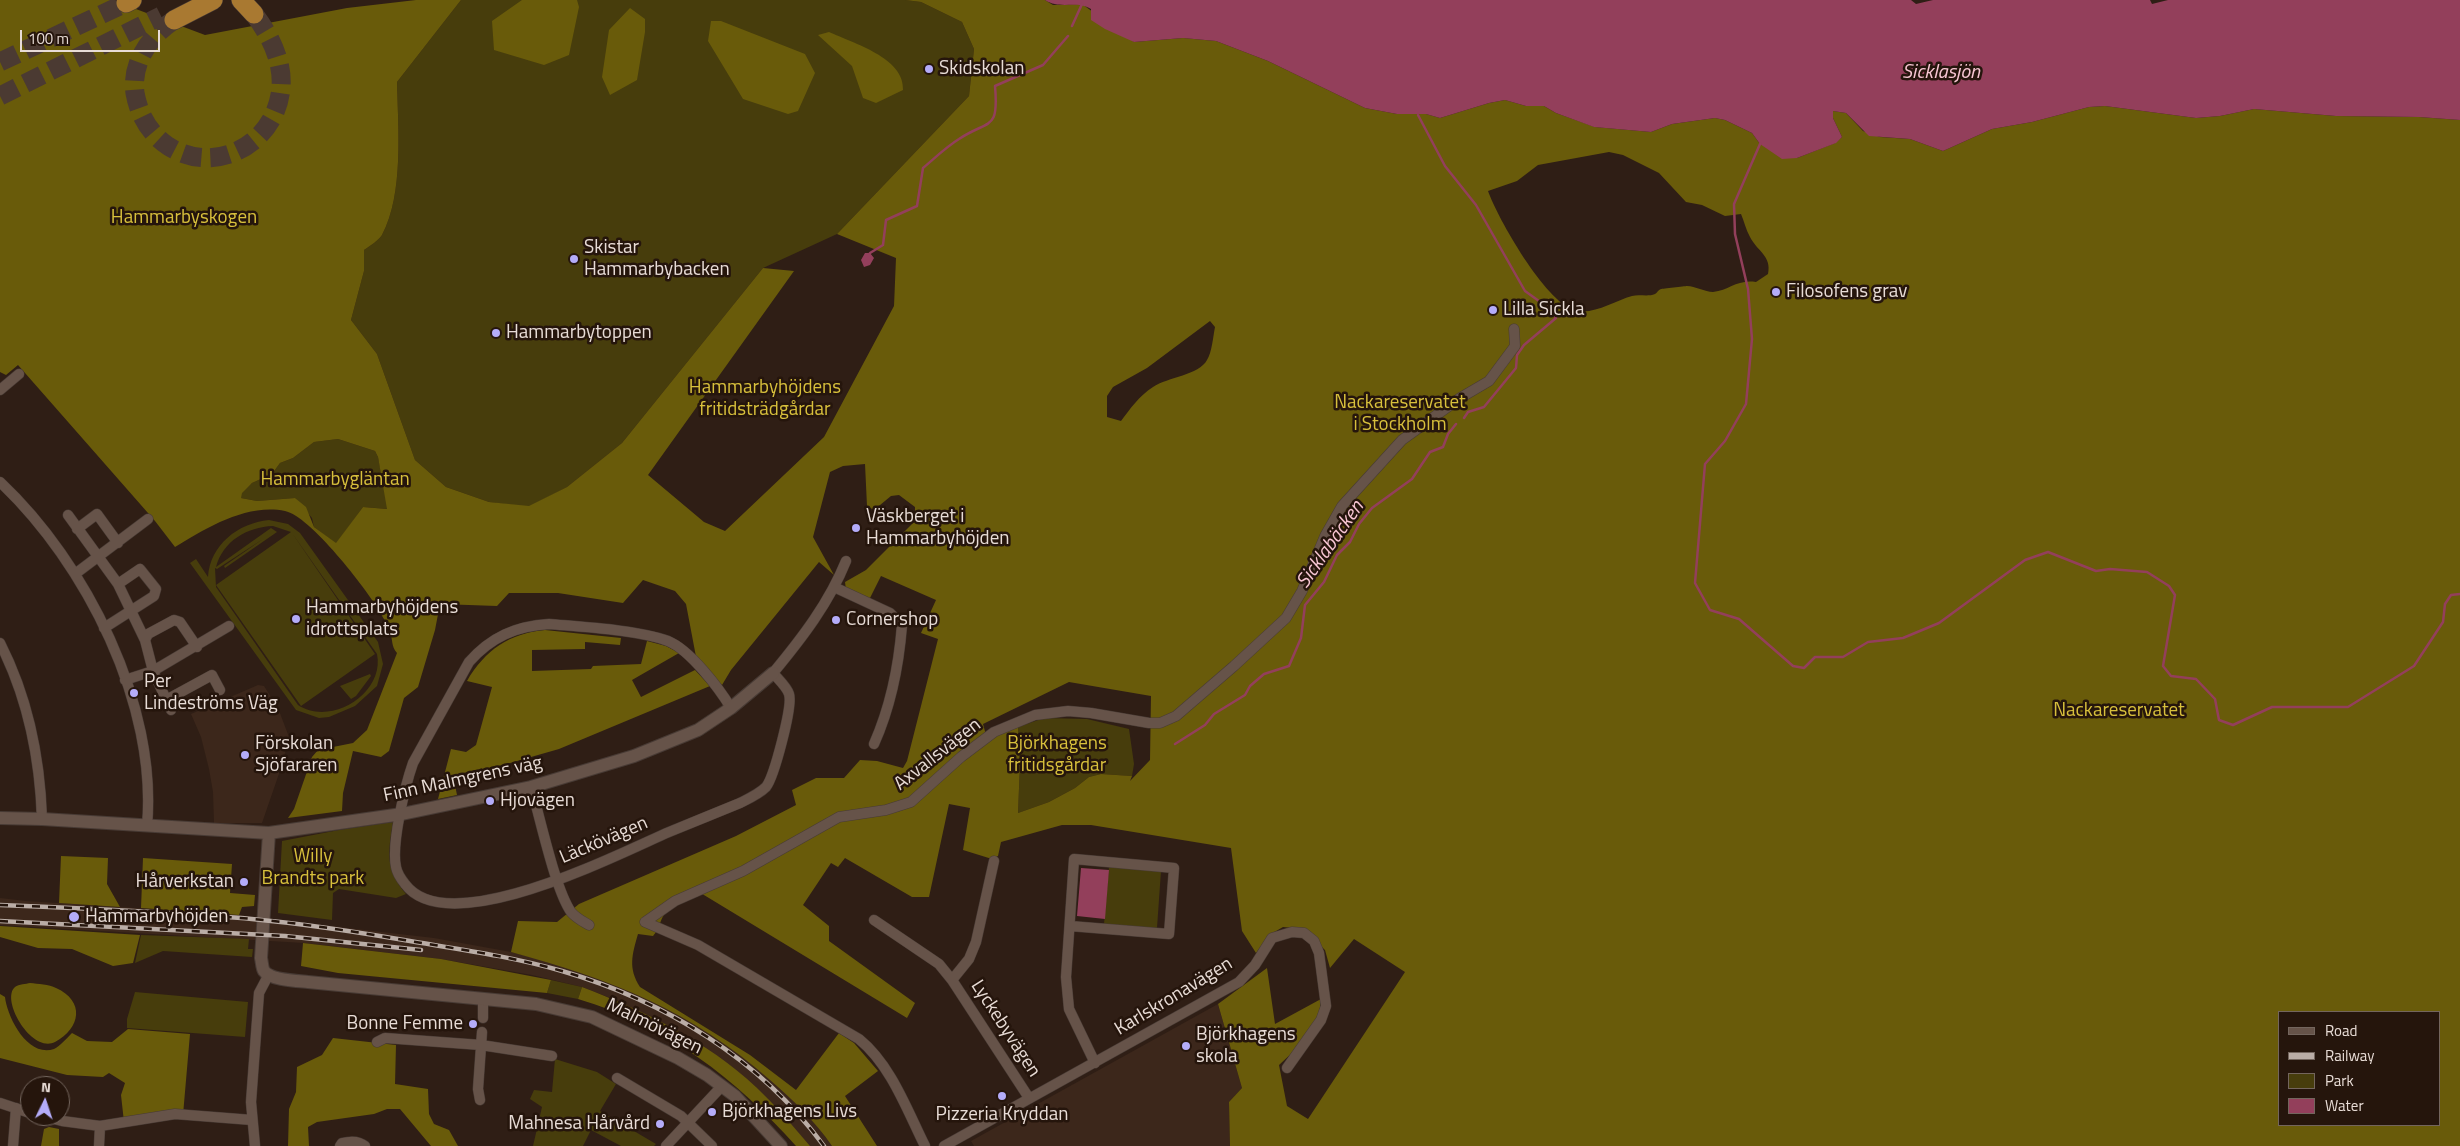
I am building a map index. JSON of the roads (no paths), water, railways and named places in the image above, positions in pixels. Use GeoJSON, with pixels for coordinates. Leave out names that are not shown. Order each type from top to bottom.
{"type":"FeatureCollection","features":[{"type":"Feature","properties":{"kind":"highway"},"geometry":{"type":"LineString","coordinates":[[196,0],[167,18],[213,0]]}},
{"type":"Feature","properties":{"kind":"highway"},"geometry":{"type":"LineString","coordinates":[[241,0],[254,14]]}},
{"type":"Feature","properties":{"kind":"street","name":"Axvallsvägen"},"geometry":{"type":"LineString","coordinates":[[926,1146],[890,1077],[868,1046],[859,1038],[698,944],[646,922],[676,901],[743,871],[839,817],[886,810],[911,802],[961,757],[994,732],[1036,715],[1068,711],[1091,712],[1149,723],[1160,723],[1176,716],[1228,672],[1286,618],[1302,591],[1325,536],[1342,506],[1402,440],[1460,398],[1489,381],[1515,346],[1514,329]]}},
{"type":"Feature","properties":{"kind":"street"},"geometry":{"type":"LineString","coordinates":[[0,390],[19,374]]}},
{"type":"Feature","properties":{"kind":"street"},"geometry":{"type":"LineString","coordinates":[[0,482],[30,514],[75,574],[104,628],[132,700],[149,783],[147,826]]}},
{"type":"Feature","properties":{"kind":"street"},"geometry":{"type":"LineString","coordinates":[[77,529],[97,514],[118,542]]}},
{"type":"Feature","properties":{"kind":"street"},"geometry":{"type":"LineString","coordinates":[[68,515],[118,584],[145,640],[153,671],[168,699],[171,710]]}},
{"type":"Feature","properties":{"kind":"street"},"geometry":{"type":"LineString","coordinates":[[75,574],[148,519]]}},
{"type":"Feature","properties":{"kind":"street","name":"Finn Malmgrens väg"},"geometry":{"type":"LineString","coordinates":[[0,818],[269,833],[402,814],[532,787],[634,756],[698,730],[731,708],[773,673],[806,633],[834,587],[846,561]]}},
{"type":"Feature","properties":{"kind":"street"},"geometry":{"type":"LineString","coordinates":[[104,628],[154,596],[156,589],[140,569],[118,584]]}},
{"type":"Feature","properties":{"kind":"street"},"geometry":{"type":"LineString","coordinates":[[834,587],[890,613],[902,625],[893,679],[882,727],[874,744]]}},
{"type":"Feature","properties":{"kind":"street"},"geometry":{"type":"LineString","coordinates":[[145,640],[148,634],[174,620],[180,622],[197,647]]}},
{"type":"Feature","properties":{"kind":"street","name":"Läckövägen"},"geometry":{"type":"LineString","coordinates":[[731,708],[720,691],[694,662],[682,650],[669,642],[648,636],[549,624],[514,630],[499,636],[487,644],[469,662],[413,763],[407,780],[398,830],[396,867],[410,890],[428,901],[451,904],[483,901],[558,880],[740,803],[766,787],[776,766],[789,708],[789,695],[773,673]]}},
{"type":"Feature","properties":{"kind":"street"},"geometry":{"type":"LineString","coordinates":[[125,680],[153,671],[197,647],[229,626]]}},
{"type":"Feature","properties":{"kind":"street"},"geometry":{"type":"LineString","coordinates":[[0,643],[14,672],[34,742],[41,783],[42,819]]}},
{"type":"Feature","properties":{"kind":"street"},"geometry":{"type":"LineString","coordinates":[[168,699],[212,675],[220,690]]}},
{"type":"Feature","properties":{"kind":"street"},"geometry":{"type":"LineString","coordinates":[[532,787],[558,880],[570,910],[577,918],[589,925]]}},
{"type":"Feature","properties":{"kind":"street"},"geometry":{"type":"LineString","coordinates":[[255,1146],[252,1120],[258,993],[269,974],[264,971],[261,958],[269,833]]}},
{"type":"Feature","properties":{"kind":"street"},"geometry":{"type":"LineString","coordinates":[[1070,926],[1169,934],[1174,868],[1074,860],[1066,976],[1069,1010],[1095,1063]]}},
{"type":"Feature","properties":{"kind":"street","name":"Lyckebyvägen"},"geometry":{"type":"LineString","coordinates":[[952,980],[970,959],[976,942],[994,861]]}},
{"type":"Feature","properties":{"kind":"street","name":"Lyckebyvägen"},"geometry":{"type":"LineString","coordinates":[[874,920],[938,964],[952,980],[1029,1098]]}},
{"type":"Feature","properties":{"kind":"street","name":"Karlskronavägen"},"geometry":{"type":"LineString","coordinates":[[944,1146],[1239,982],[1252,970],[1272,938],[1292,932],[1309,937],[1314,941],[1320,953],[1326,1006],[1321,1020],[1287,1068]]}},
{"type":"Feature","properties":{"kind":"street","name":"Malmövägen"},"geometry":{"type":"LineString","coordinates":[[269,974],[285,980],[536,1004],[592,1017],[678,1058],[722,1086],[735,1096],[781,1146]]}},
{"type":"Feature","properties":{"kind":"street"},"geometry":{"type":"LineString","coordinates":[[483,998],[483,1018]]}},
{"type":"Feature","properties":{"kind":"street"},"geometry":{"type":"LineString","coordinates":[[480,1100],[478,1089],[482,1032]]}},
{"type":"Feature","properties":{"kind":"street"},"geometry":{"type":"LineString","coordinates":[[377,1042],[385,1038],[481,1045],[552,1056]]}},
{"type":"Feature","properties":{"kind":"street"},"geometry":{"type":"LineString","coordinates":[[617,1078],[681,1116],[712,1146]]}},
{"type":"Feature","properties":{"kind":"street"},"geometry":{"type":"LineString","coordinates":[[666,1146],[722,1086]]}},
{"type":"Feature","properties":{"kind":"street"},"geometry":{"type":"LineString","coordinates":[[0,1103],[20,1109]]}},
{"type":"Feature","properties":{"kind":"street"},"geometry":{"type":"LineString","coordinates":[[13,1146],[16,1108]]}},
{"type":"Feature","properties":{"kind":"street"},"geometry":{"type":"LineString","coordinates":[[70,1121],[100,1126],[175,1114],[252,1120]]}},
{"type":"Feature","properties":{"kind":"street"},"geometry":{"type":"LineString","coordinates":[[99,1146],[100,1126]]}},
{"type":"Feature","properties":{"kind":"street"},"geometry":{"type":"LineString","coordinates":[[340,1146],[342,1143],[352,1141],[360,1142],[365,1146]]}},
{"type":"Feature","properties":{"kind":"water","name":"Sicklasjön"},"geometry":{"type":"Polygon","coordinates":[[[1045,0],[1911,0],[1916,4],[1933,0],[2150,0],[2152,4],[2168,0],[2460,0],[2460,120],[2419,117],[2336,116],[2254,109],[2220,116],[2196,118],[2105,106],[2089,107],[2032,122],[1992,129],[1943,151],[1910,139],[1869,136],[1846,113],[1833,111],[1833,118],[1842,137],[1836,143],[1797,158],[1782,159],[1760,144],[1752,133],[1725,120],[1715,118],[1672,124],[1651,132],[1594,127],[1556,113],[1544,106],[1526,106],[1505,100],[1440,118],[1426,114],[1397,114],[1365,108],[1268,61],[1216,41],[1183,38],[1134,42],[1105,29],[1091,20],[1091,9],[1085,6],[1056,4],[1045,0]]]}},
{"type":"Feature","properties":{"kind":"water"},"geometry":{"type":"Polygon","coordinates":[[[865,253],[870,253],[874,258],[870,265],[864,267],[861,260],[865,253]]]}},
{"type":"Feature","properties":{"kind":"water"},"geometry":{"type":"Polygon","coordinates":[[[1081,868],[1109,870],[1105,919],[1077,916],[1081,868]]]}},
{"type":"Feature","properties":{"kind":"waterway"},"geometry":{"type":"LineString","coordinates":[[1072,26],[1082,4]]}},
{"type":"Feature","properties":{"kind":"waterway"},"geometry":{"type":"LineString","coordinates":[[870,253],[883,245],[886,220],[917,206],[923,168],[954,142],[985,126],[993,118],[996,101],[995,86],[1043,65],[1068,36]]}},
{"type":"Feature","properties":{"kind":"waterway","name":"Sicklabäcken"},"geometry":{"type":"LineString","coordinates":[[1418,115],[1445,166],[1476,205],[1525,291],[1550,309],[1556,318],[1524,345],[1517,355],[1516,368],[1484,407],[1468,412],[1464,418]]}},
{"type":"Feature","properties":{"kind":"waterway"},"geometry":{"type":"LineString","coordinates":[[1760,144],[1734,204],[1735,234],[1748,289],[1752,339],[1746,404],[1725,441],[1705,464],[1695,583],[1710,610],[1739,619],[1793,666],[1804,668],[1815,657],[1843,657],[1868,642],[1903,638],[1939,623],[2025,560],[2048,552],[2096,571],[2110,569],[2147,572],[2169,586],[2175,595],[2163,666],[2171,676],[2196,679],[2215,699],[2219,720],[2233,725],[2272,707],[2348,707],[2414,666],[2443,622],[2445,604],[2451,595],[2460,594]]}},
{"type":"Feature","properties":{"kind":"waterway","name":"Sicklabäcken"},"geometry":{"type":"LineString","coordinates":[[1175,744],[1205,725],[1214,714],[1245,695],[1250,686],[1264,674],[1289,666],[1301,638],[1305,605],[1324,582],[1337,555],[1350,542],[1359,524],[1372,508],[1412,479],[1430,452],[1443,447],[1448,434],[1456,424]]}},
{"type":"Feature","properties":{"kind":"tunnel"},"geometry":{"type":"LineString","coordinates":[[0,62],[126,3]]}},
{"type":"Feature","properties":{"kind":"tunnel"},"geometry":{"type":"LineString","coordinates":[[174,20],[157,34],[139,60],[136,71],[135,93],[142,116],[161,141],[186,155],[205,158],[224,156],[241,149],[256,138],[268,124],[277,107],[281,87],[278,58],[270,39],[254,14]]}},
{"type":"Feature","properties":{"kind":"tunnel"},"geometry":{"type":"LineString","coordinates":[[0,96],[161,16]]}},
{"type":"Feature","properties":{"kind":"railway"},"geometry":{"type":"LineString","coordinates":[[0,905],[171,913],[294,923],[483,953],[562,971],[637,999],[708,1037],[771,1086],[799,1115],[824,1146]]}},
{"type":"Feature","properties":{"kind":"railway"},"geometry":{"type":"LineString","coordinates":[[0,921],[285,936],[421,950]]}},
{"type":"Feature","properties":{"kind":"place","name":"Skidskolan"},"geometry":{"type":"Point","coordinates":[929,69]}},
{"type":"Feature","properties":{"kind":"place","name":"Skistar Hammarbybacken"},"geometry":{"type":"Point","coordinates":[574,259]}},
{"type":"Feature","properties":{"kind":"place","name":"Filosofens grav"},"geometry":{"type":"Point","coordinates":[1776,292]}},
{"type":"Feature","properties":{"kind":"place","name":"Lilla Sickla"},"geometry":{"type":"Point","coordinates":[1493,310]}},
{"type":"Feature","properties":{"kind":"place","name":"Hammarbytoppen"},"geometry":{"type":"Point","coordinates":[496,333]}},
{"type":"Feature","properties":{"kind":"place","name":"Väskberget i Hammarbyhöjden"},"geometry":{"type":"Point","coordinates":[856,528]}},
{"type":"Feature","properties":{"kind":"place","name":"Hammarbyhöjdens idrottsplats"},"geometry":{"type":"Point","coordinates":[296,619]}},
{"type":"Feature","properties":{"kind":"place","name":"Cornershop"},"geometry":{"type":"Point","coordinates":[836,620]}},
{"type":"Feature","properties":{"kind":"place","name":"Per Lindeströms Väg"},"geometry":{"type":"Point","coordinates":[134,693]}},
{"type":"Feature","properties":{"kind":"place","name":"Förskolan Sjöfararen"},"geometry":{"type":"Point","coordinates":[245,755]}},
{"type":"Feature","properties":{"kind":"place","name":"Hjovägen"},"geometry":{"type":"Point","coordinates":[490,801]}},
{"type":"Feature","properties":{"kind":"place","name":"Hårverkstan"},"geometry":{"type":"Point","coordinates":[244,882]}},
{"type":"Feature","properties":{"kind":"place","name":"Hammarbyhöjden"},"geometry":{"type":"Point","coordinates":[74,917]}},
{"type":"Feature","properties":{"kind":"place","name":"Bonne Femme"},"geometry":{"type":"Point","coordinates":[473,1024]}},
{"type":"Feature","properties":{"kind":"place","name":"Björkhagens skola"},"geometry":{"type":"Point","coordinates":[1186,1046]}},
{"type":"Feature","properties":{"kind":"place","name":"Pizzeria Kryddan"},"geometry":{"type":"Point","coordinates":[1002,1096]}},
{"type":"Feature","properties":{"kind":"place","name":"Björkhagens Livs"},"geometry":{"type":"Point","coordinates":[712,1112]}},
{"type":"Feature","properties":{"kind":"place","name":"Mahnesa Hårvård"},"geometry":{"type":"Point","coordinates":[660,1124]}},
{"type":"Feature","properties":{"kind":"park label","name":"Hammarbyskogen"},"geometry":{"type":"Point","coordinates":[184,218]}},
{"type":"Feature","properties":{"kind":"park label","name":"Hammarbyhöjdens fritidsträdgårdar"},"geometry":{"type":"Point","coordinates":[765,399]}},
{"type":"Feature","properties":{"kind":"park label","name":"Nackareservatet i Stockholm"},"geometry":{"type":"Point","coordinates":[1400,414]}},
{"type":"Feature","properties":{"kind":"park label","name":"Hammarbygläntan"},"geometry":{"type":"Point","coordinates":[335,480]}},
{"type":"Feature","properties":{"kind":"park label","name":"Nackareservatet"},"geometry":{"type":"Point","coordinates":[2119,711]}},
{"type":"Feature","properties":{"kind":"park label","name":"Björkhagens fritidsgårdar"},"geometry":{"type":"Point","coordinates":[1057,755]}},
{"type":"Feature","properties":{"kind":"park label","name":"Willy Brandts park"},"geometry":{"type":"Point","coordinates":[313,868]}}]}
